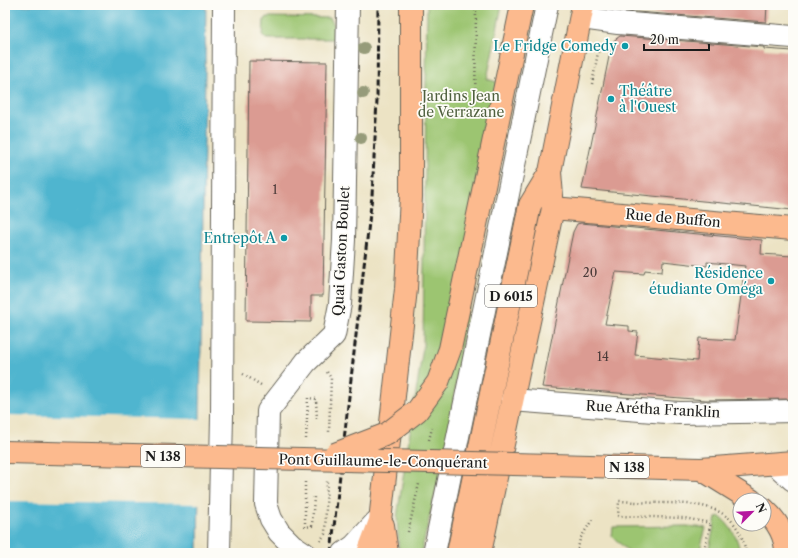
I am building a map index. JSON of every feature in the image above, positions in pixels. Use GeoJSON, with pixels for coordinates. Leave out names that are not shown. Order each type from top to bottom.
{"type":"FeatureCollection","features":[{"type":"Feature","properties":{"kind":"main road"},"geometry":{"type":"LineString","coordinates":[[368,553],[380,520],[406,281],[411,197],[411,5]]}},
{"type":"Feature","properties":{"kind":"main road"},"geometry":{"type":"LineString","coordinates":[[322,459],[387,434],[417,411],[438,382],[450,349],[522,5]]}},
{"type":"Feature","properties":{"kind":"main road","name":"D 6015"},"geometry":{"type":"LineString","coordinates":[[480,553],[553,208],[550,172],[584,9]]}},
{"type":"Feature","properties":{"kind":"main road","name":"D 6015"},"geometry":{"type":"LineString","coordinates":[[458,553],[530,205],[550,172]]}},
{"type":"Feature","properties":{"kind":"main road","name":"Rue de Buffon"},"geometry":{"type":"LineString","coordinates":[[553,208],[793,229]]}},
{"type":"Feature","properties":{"kind":"main road","name":"Pont Guillaume-le-Conquérant"},"geometry":{"type":"LineString","coordinates":[[5,452],[702,469]]}},
{"type":"Feature","properties":{"kind":"main road","name":"N 138"},"geometry":{"type":"LineString","coordinates":[[702,469],[784,463]]}},
{"type":"Feature","properties":{"kind":"main road"},"geometry":{"type":"LineString","coordinates":[[702,469],[738,492]]}},
{"type":"Feature","properties":{"kind":"main road"},"geometry":{"type":"LineString","coordinates":[[772,519],[782,532],[786,541],[786,553]]}},
{"type":"Feature","properties":{"kind":"main road"},"geometry":{"type":"LineString","coordinates":[[380,520],[383,525],[386,553]]}},
{"type":"Feature","properties":{"kind":"street"},"geometry":{"type":"LineString","coordinates":[[219,553],[222,361],[224,5]]}},
{"type":"Feature","properties":{"kind":"street","name":"Quai Gaston Boulet"},"geometry":{"type":"LineString","coordinates":[[304,553],[292,545],[279,532],[271,519],[266,504],[268,411],[306,362],[334,335],[340,304],[344,240],[348,5]]}},
{"type":"Feature","properties":{"kind":"street"},"geometry":{"type":"LineString","coordinates":[[434,553],[547,5]]}},
{"type":"Feature","properties":{"kind":"street"},"geometry":{"type":"LineString","coordinates":[[584,9],[618,22],[793,38]]}},
{"type":"Feature","properties":{"kind":"street","name":"Rue Arétha Franklin"},"geometry":{"type":"LineString","coordinates":[[512,400],[679,413],[793,411]]}},
{"type":"Feature","properties":{"kind":"street"},"geometry":{"type":"LineString","coordinates":[[784,463],[793,480]]}},
{"type":"Feature","properties":{"kind":"street"},"geometry":{"type":"LineString","coordinates":[[344,553],[354,546],[376,522],[380,520]]}},
{"type":"Feature","properties":{"kind":"path"},"geometry":{"type":"LineString","coordinates":[[222,361],[261,384],[278,398]]}},
{"type":"Feature","properties":{"kind":"path"},"geometry":{"type":"LineString","coordinates":[[306,442],[308,398],[316,399],[317,420]]}},
{"type":"Feature","properties":{"kind":"path"},"geometry":{"type":"LineString","coordinates":[[305,480],[305,526],[312,526],[314,497]]}},
{"type":"Feature","properties":{"kind":"path"},"geometry":{"type":"LineString","coordinates":[[703,553],[711,523],[684,518],[618,516],[619,502],[704,506],[721,512],[732,521],[742,537],[746,553]]}},
{"type":"Feature","properties":{"kind":"path"},"geometry":{"type":"LineString","coordinates":[[577,553],[580,539],[592,520]]}},
{"type":"Feature","properties":{"kind":"green space","name":"Jardins Jean de Verrazane"},"geometry":{"type":"Polygon","coordinates":[[[427,5],[502,5],[487,79],[500,83],[448,440],[421,553],[399,553],[397,517],[423,347],[427,5]]]}},
{"type":"Feature","properties":{"kind":"green space"},"geometry":{"type":"Polygon","coordinates":[[[268,17],[330,18],[334,25],[334,39],[266,39],[263,36],[264,19],[268,17]]]}},
{"type":"Feature","properties":{"kind":"green space"},"geometry":{"type":"Polygon","coordinates":[[[719,516],[733,532],[738,542],[740,553],[708,553],[716,518],[719,516]]]}},
{"type":"Feature","properties":{"kind":"green space"},"geometry":{"type":"Polygon","coordinates":[[[687,526],[706,528],[699,553],[630,553],[612,536],[613,527],[687,526]]]}},
{"type":"Feature","properties":{"kind":"water"},"geometry":{"type":"Polygon","coordinates":[[[5,5],[206,5],[198,553],[5,553],[5,5]]]}},
{"type":"Feature","properties":{"kind":"pier"},"geometry":{"type":"Polygon","coordinates":[[[5,415],[202,419],[201,504],[5,501],[5,415]]]}},
{"type":"Feature","properties":{"kind":"building"},"geometry":{"type":"Polygon","coordinates":[[[619,5],[767,5],[766,22],[624,11],[619,5]]]}},
{"type":"Feature","properties":{"kind":"building"},"geometry":{"type":"Polygon","coordinates":[[[620,36],[764,47],[764,49],[793,51],[793,210],[582,189],[612,42],[620,36]]]}},
{"type":"Feature","properties":{"kind":"building","name":"Entrepôt A"},"geometry":{"type":"Polygon","coordinates":[[[249,61],[327,62],[323,296],[311,296],[311,322],[246,321],[249,61]]]}},
{"type":"Feature","properties":{"kind":"building"},"geometry":{"type":"Polygon","coordinates":[[[581,223],[762,240],[761,254],[793,256],[793,399],[706,400],[542,387],[573,232],[577,224],[581,223]],[[663,261],[662,272],[645,270],[644,274],[616,272],[605,324],[629,326],[629,331],[638,332],[635,355],[697,361],[699,338],[735,340],[745,266],[707,262],[707,266],[663,261]]]}},
{"type":"Feature","properties":{"kind":"railway"},"geometry":{"type":"LineString","coordinates":[[331,553],[372,196],[377,100],[378,5]]}},
{"type":"Feature","properties":{"kind":"place","name":"Le Fridge Comedy"},"geometry":{"type":"Point","coordinates":[625,46]}},
{"type":"Feature","properties":{"kind":"place","name":"Théâtre à l'Ouest"},"geometry":{"type":"Point","coordinates":[611,99]}},
{"type":"Feature","properties":{"kind":"place","name":"Entrepôt A"},"geometry":{"type":"Point","coordinates":[284,238]}},
{"type":"Feature","properties":{"kind":"place","name":"Résidence étudiante Oméga"},"geometry":{"type":"Point","coordinates":[771,281]}}]}
